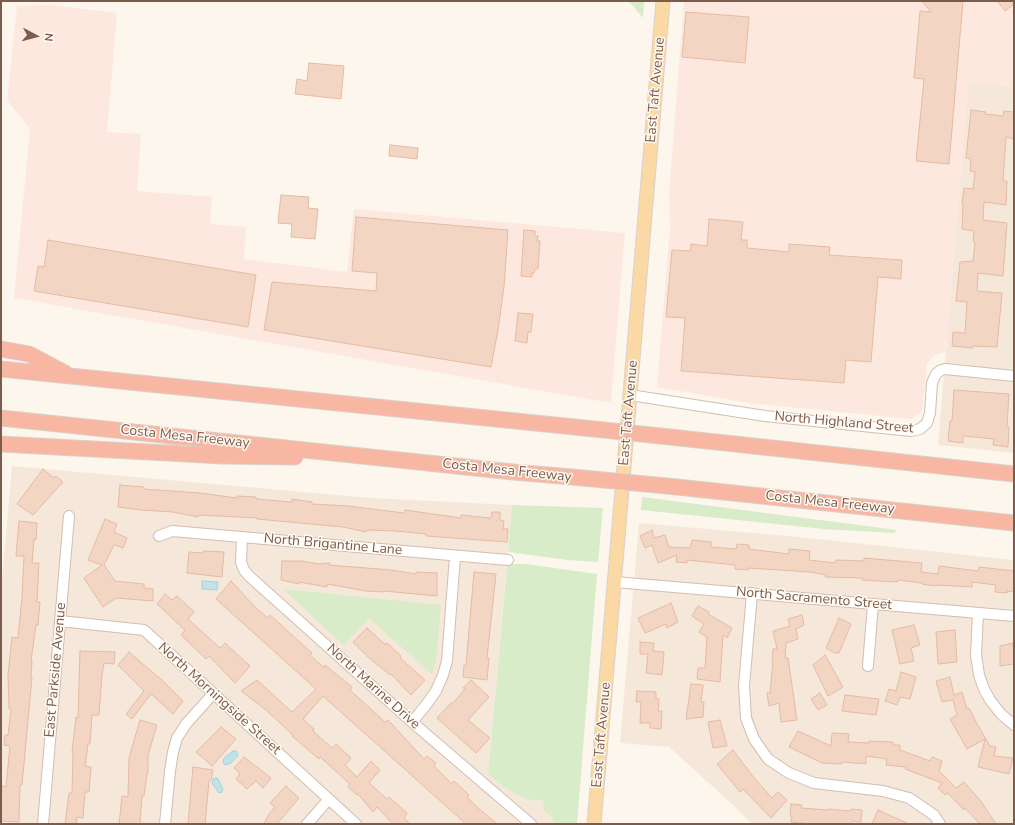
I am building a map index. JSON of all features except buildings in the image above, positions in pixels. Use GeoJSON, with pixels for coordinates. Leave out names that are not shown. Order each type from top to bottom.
{"type":"FeatureCollection","features":[{"type":"Feature","properties":{"kind":"highway"},"geometry":{"type":"LineString","coordinates":[[1,349],[29,354],[72,377]]}},
{"type":"Feature","properties":{"kind":"highway"},"geometry":{"type":"LineString","coordinates":[[1,370],[575,427],[1014,474]]}},
{"type":"Feature","properties":{"kind":"highway","name":"Costa Mesa Freeway"},"geometry":{"type":"LineString","coordinates":[[1,418],[1014,523]]}},
{"type":"Feature","properties":{"kind":"highway"},"geometry":{"type":"LineString","coordinates":[[1,444],[222,456],[388,458]]}},
{"type":"Feature","properties":{"kind":"main road","name":"East Taft Avenue"},"geometry":{"type":"LineString","coordinates":[[594,824],[663,1]]}},
{"type":"Feature","properties":{"kind":"street","name":"North Highland Street"},"geometry":{"type":"LineString","coordinates":[[630,395],[765,416],[911,431],[920,429],[927,423],[930,413],[932,383],[936,374],[941,370],[945,369],[1014,376]]}},
{"type":"Feature","properties":{"kind":"street"},"geometry":{"type":"LineString","coordinates":[[1014,371],[1014,376]]}},
{"type":"Feature","properties":{"kind":"street","name":"East Parkside Avenue"},"geometry":{"type":"LineString","coordinates":[[43,824],[69,516]]}},
{"type":"Feature","properties":{"kind":"street","name":"North Brigantine Lane"},"geometry":{"type":"LineString","coordinates":[[159,536],[172,531],[508,560]]}},
{"type":"Feature","properties":{"kind":"street","name":"North Marine Drive"},"geometry":{"type":"LineString","coordinates":[[242,536],[241,562],[244,570],[249,576],[412,722],[531,824]]}},
{"type":"Feature","properties":{"kind":"street"},"geometry":{"type":"LineString","coordinates":[[412,722],[436,691],[447,661],[455,556]]}},
{"type":"Feature","properties":{"kind":"street","name":"North Sacramento Street"},"geometry":{"type":"LineString","coordinates":[[615,582],[1014,616]]}},
{"type":"Feature","properties":{"kind":"street"},"geometry":{"type":"LineString","coordinates":[[752,593],[744,686],[746,718],[754,739],[768,758],[789,773],[814,783],[883,791],[909,798],[934,815],[940,824]]}},
{"type":"Feature","properties":{"kind":"street"},"geometry":{"type":"LineString","coordinates":[[868,666],[873,604]]}},
{"type":"Feature","properties":{"kind":"street"},"geometry":{"type":"LineString","coordinates":[[978,613],[976,655],[979,675],[990,700],[1001,714],[1014,725]]}},
{"type":"Feature","properties":{"kind":"street","name":"North Morningside Street"},"geometry":{"type":"LineString","coordinates":[[60,621],[144,630],[356,824]]}},
{"type":"Feature","properties":{"kind":"street"},"geometry":{"type":"LineString","coordinates":[[165,824],[172,752],[186,724],[213,694]]}},
{"type":"Feature","properties":{"kind":"street"},"geometry":{"type":"LineString","coordinates":[[307,824],[330,799]]}},
{"type":"Feature","properties":{"kind":"shaded area"},"geometry":{"type":"Polygon","coordinates":[[[684,1],[1014,1],[1014,86],[968,83],[946,352],[932,357],[927,364],[922,411],[911,419],[749,403],[657,387],[670,228],[669,194],[684,1]]]}},
{"type":"Feature","properties":{"kind":"shaded area"},"geometry":{"type":"Polygon","coordinates":[[[50,5],[117,13],[107,132],[141,134],[137,191],[212,197],[210,224],[246,227],[244,259],[347,272],[354,209],[625,233],[611,403],[14,298],[30,129],[7,100],[17,6],[50,5]]]}},
{"type":"Feature","properties":{"kind":"shaded area"},"geometry":{"type":"Polygon","coordinates":[[[968,83],[1014,86],[1014,453],[938,445],[968,83]]]}},
{"type":"Feature","properties":{"kind":"shaded area"},"geometry":{"type":"Polygon","coordinates":[[[12,466],[371,498],[512,505],[488,774],[504,787],[521,797],[533,802],[534,799],[544,801],[544,806],[577,824],[1,824],[1,589],[12,466]]]}},
{"type":"Feature","properties":{"kind":"shaded area"},"geometry":{"type":"Polygon","coordinates":[[[639,523],[789,536],[1014,560],[1014,824],[752,824],[669,747],[620,743],[639,523]]]}},
{"type":"Feature","properties":{"kind":"green space"},"geometry":{"type":"Polygon","coordinates":[[[628,1],[644,2],[643,18],[633,6],[628,1]]]}},
{"type":"Feature","properties":{"kind":"green space"},"geometry":{"type":"Polygon","coordinates":[[[642,497],[897,530],[894,533],[824,529],[641,510],[642,497]]]}},
{"type":"Feature","properties":{"kind":"green space"},"geometry":{"type":"Polygon","coordinates":[[[512,505],[603,508],[598,562],[568,560],[508,551],[512,505]]]}},
{"type":"Feature","properties":{"kind":"green space"},"geometry":{"type":"Polygon","coordinates":[[[526,564],[597,574],[577,824],[555,824],[552,817],[543,810],[544,801],[534,799],[533,802],[521,797],[504,787],[488,774],[507,565],[526,564]]]}},
{"type":"Feature","properties":{"kind":"green space"},"geometry":{"type":"Polygon","coordinates":[[[283,589],[441,605],[436,660],[432,674],[369,618],[344,645],[283,589]]]}},
{"type":"Feature","properties":{"kind":"water"},"geometry":{"type":"Polygon","coordinates":[[[202,581],[218,582],[217,590],[202,589],[202,581]]]}},
{"type":"Feature","properties":{"kind":"water"},"geometry":{"type":"Polygon","coordinates":[[[233,751],[236,751],[238,755],[231,763],[225,765],[223,762],[224,758],[233,751]]]}},
{"type":"Feature","properties":{"kind":"water"},"geometry":{"type":"Polygon","coordinates":[[[216,778],[223,789],[222,792],[219,793],[212,783],[213,779],[216,778]]]}}]}
